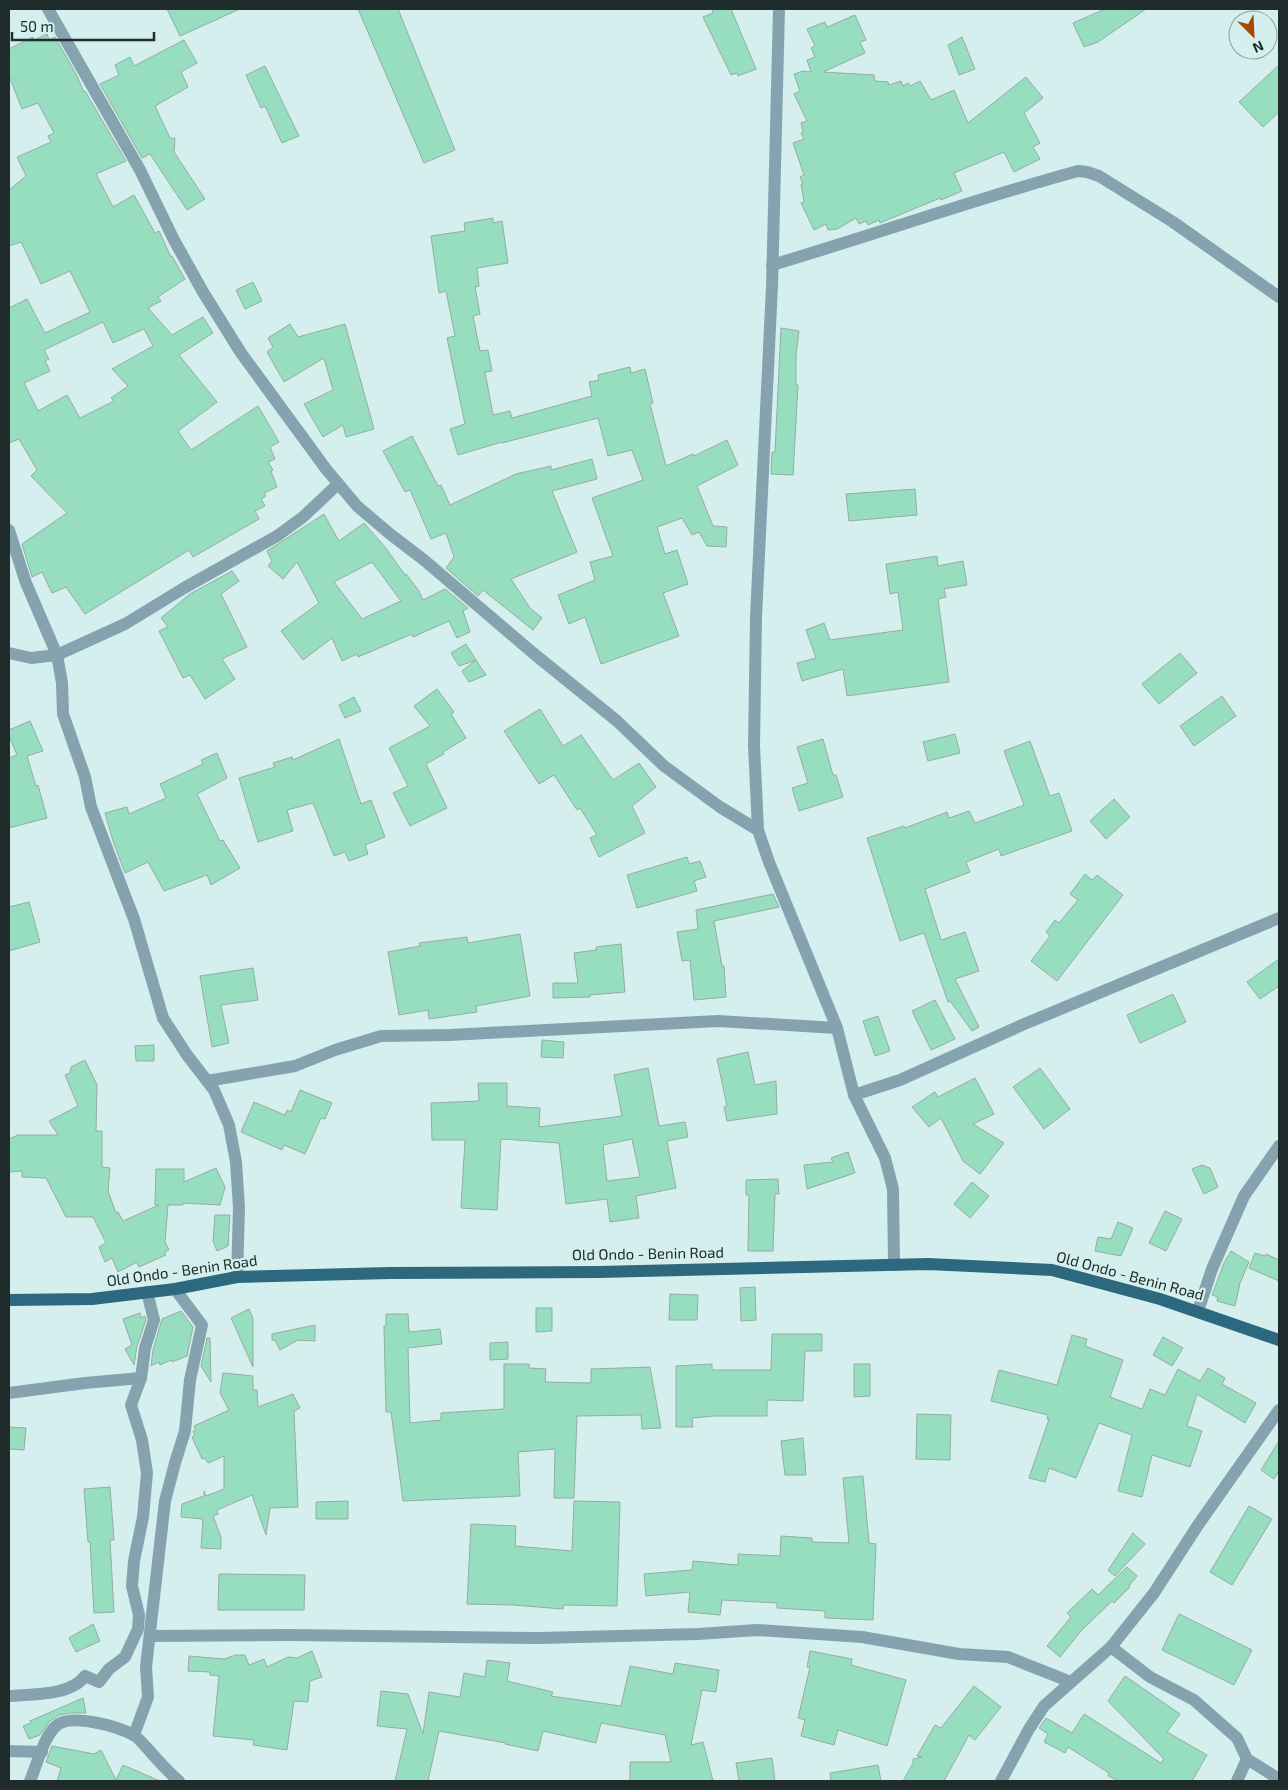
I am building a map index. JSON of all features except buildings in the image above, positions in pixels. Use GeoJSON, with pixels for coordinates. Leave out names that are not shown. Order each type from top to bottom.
{"type":"FeatureCollection","features":[{"type":"Feature","properties":{"kind":"main road","name":"Old Ondo - Benin Road"},"geometry":{"type":"LineString","coordinates":[[9,1300],[92,1299],[174,1289],[237,1277],[390,1273],[599,1272],[928,1264],[1052,1270],[1160,1299],[1279,1340]]}},
{"type":"Feature","properties":{"kind":"street"},"geometry":{"type":"LineString","coordinates":[[48,9],[140,170],[174,240],[208,300],[241,353],[288,418],[357,506],[617,721],[664,766],[720,807],[758,830]]}},
{"type":"Feature","properties":{"kind":"street"},"geometry":{"type":"LineString","coordinates":[[780,9],[772,265],[756,617],[756,714],[754,745],[758,830],[769,862],[837,1028],[854,1095],[885,1158],[893,1189],[894,1265]]}},
{"type":"Feature","properties":{"kind":"street"},"geometry":{"type":"LineString","coordinates":[[772,265],[1078,171],[1099,176],[1173,222],[1279,297]]}},
{"type":"Feature","properties":{"kind":"street"},"geometry":{"type":"LineString","coordinates":[[9,653],[31,658],[58,655],[125,624],[184,588],[277,536],[303,517],[338,484]]}},
{"type":"Feature","properties":{"kind":"street"},"geometry":{"type":"LineString","coordinates":[[9,530],[26,583],[58,655],[62,683],[63,714],[85,777],[91,806],[134,919],[163,1018],[187,1055],[214,1090],[229,1125],[236,1162],[239,1208],[237,1277]]}},
{"type":"Feature","properties":{"kind":"street"},"geometry":{"type":"LineString","coordinates":[[854,1095],[900,1080],[1085,998],[1279,918]]}},
{"type":"Feature","properties":{"kind":"street"},"geometry":{"type":"LineString","coordinates":[[207,1081],[295,1066],[336,1050],[381,1036],[450,1035],[718,1021],[837,1028]]}},
{"type":"Feature","properties":{"kind":"street"},"geometry":{"type":"LineString","coordinates":[[1198,1311],[1212,1269],[1244,1196],[1279,1146]]}},
{"type":"Feature","properties":{"kind":"street"},"geometry":{"type":"LineString","coordinates":[[134,1735],[148,1697],[146,1667],[166,1501],[185,1431],[190,1380],[202,1325],[174,1289]]}},
{"type":"Feature","properties":{"kind":"street"},"geometry":{"type":"LineString","coordinates":[[9,1696],[54,1692],[81,1682],[85,1676],[99,1682],[109,1669],[126,1657],[138,1630],[139,1616],[132,1586],[134,1561],[144,1517],[147,1474],[142,1440],[132,1405],[141,1378],[145,1348],[154,1320],[147,1292]]}},
{"type":"Feature","properties":{"kind":"street"},"geometry":{"type":"LineString","coordinates":[[9,1393],[141,1378]]}},
{"type":"Feature","properties":{"kind":"street"},"geometry":{"type":"LineString","coordinates":[[1001,1781],[1029,1729],[1044,1706],[1111,1648],[1154,1593],[1198,1525],[1279,1410]]}},
{"type":"Feature","properties":{"kind":"street"},"geometry":{"type":"LineString","coordinates":[[151,1636],[290,1635],[539,1638],[698,1634],[757,1630],[862,1637],[959,1654],[1008,1656],[1072,1682]]}},
{"type":"Feature","properties":{"kind":"street"},"geometry":{"type":"LineString","coordinates":[[1111,1648],[1150,1677],[1194,1700],[1237,1738],[1247,1759],[1279,1779]]}},
{"type":"Feature","properties":{"kind":"street"},"geometry":{"type":"LineString","coordinates":[[30,1781],[50,1732],[57,1724],[63,1721],[89,1722],[116,1728],[134,1735],[179,1781]]}},
{"type":"Feature","properties":{"kind":"street"},"geometry":{"type":"LineString","coordinates":[[9,1751],[42,1752]]}},
{"type":"Feature","properties":{"kind":"street"},"geometry":{"type":"LineString","coordinates":[[1236,1781],[1247,1759]]}}]}
